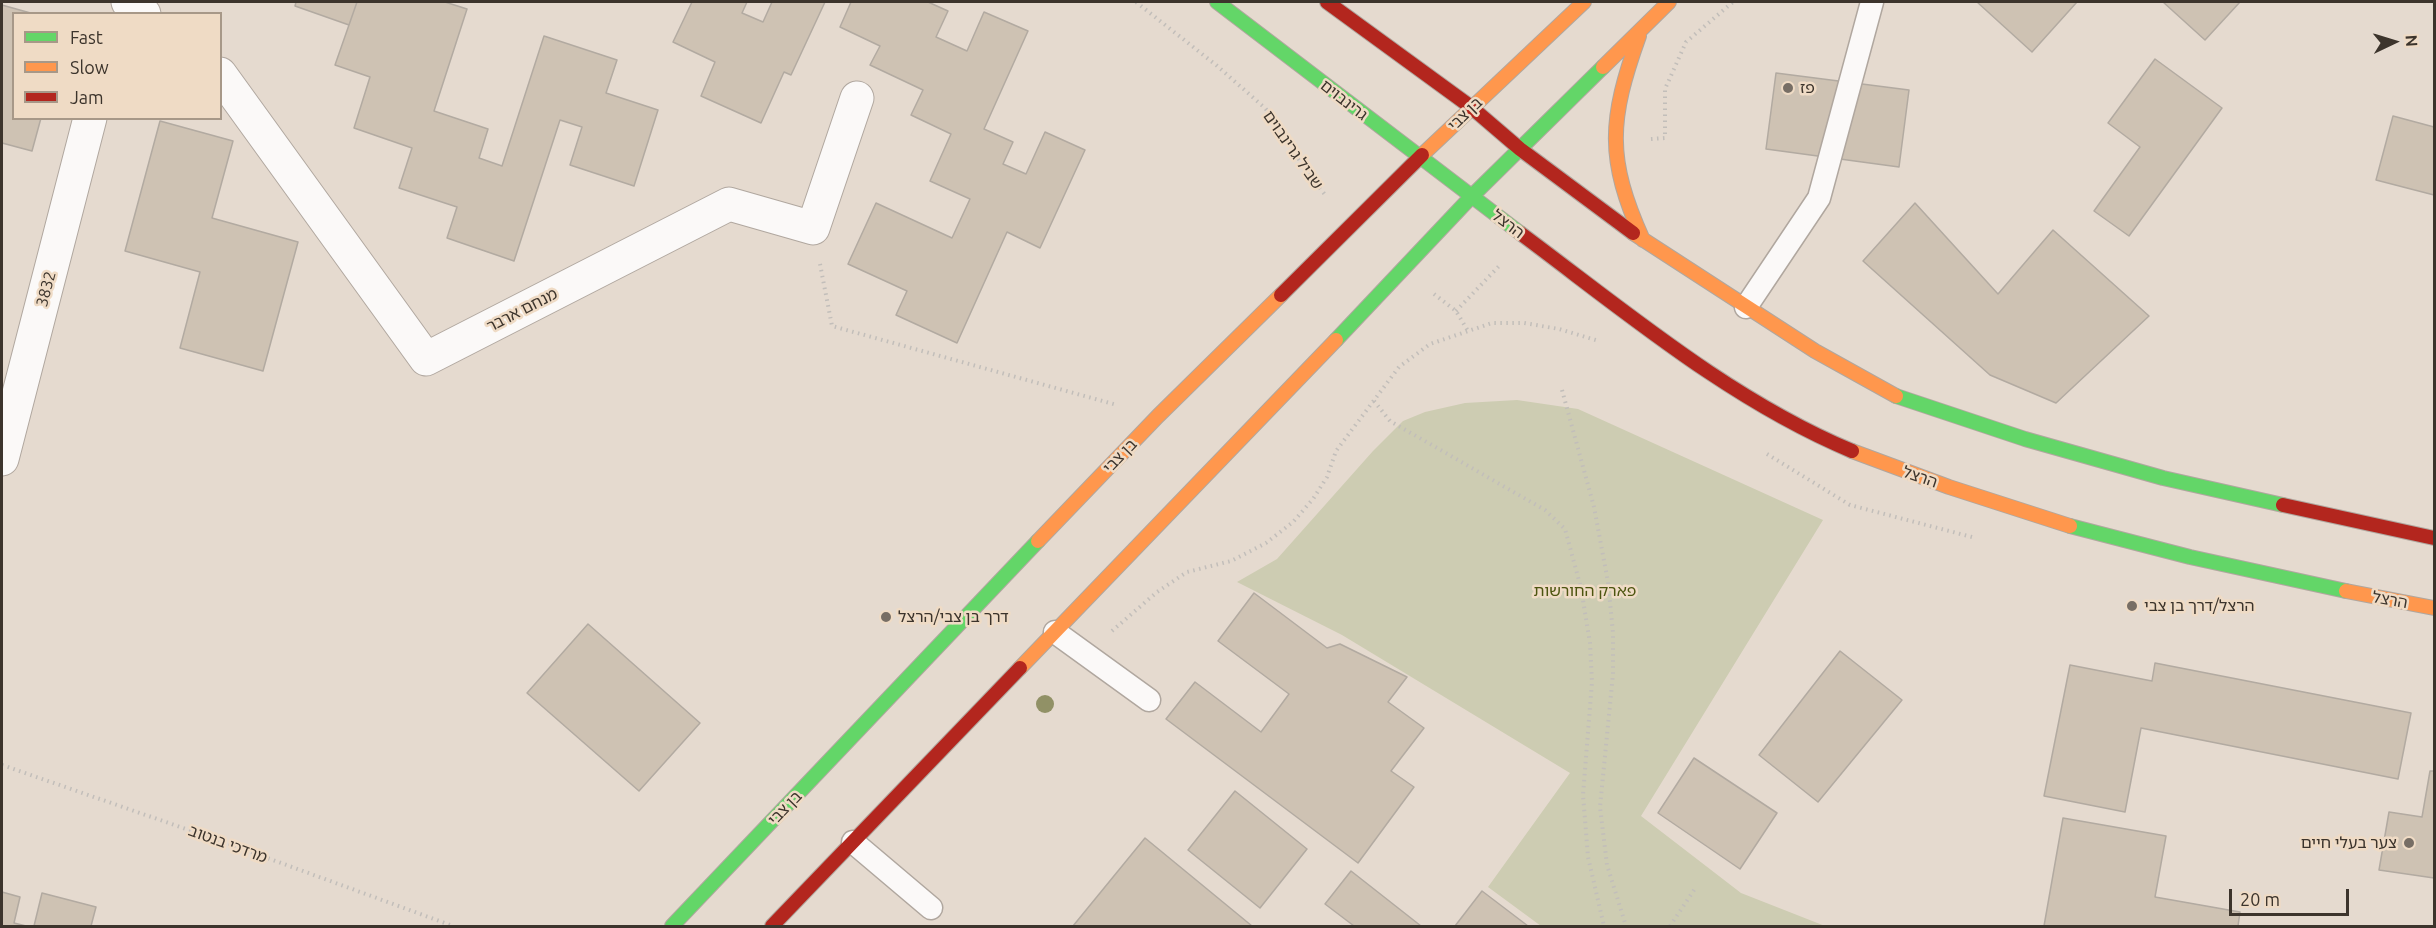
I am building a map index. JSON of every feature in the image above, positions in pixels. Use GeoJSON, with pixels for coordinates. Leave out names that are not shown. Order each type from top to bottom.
{"type":"FeatureCollection","features":[{"type":"Feature","properties":{"kind":"main road","name":"גרינבוים"},"geometry":{"type":"LineString","coordinates":[[1217,2],[1420,159],[1472,196]]}},
{"type":"Feature","properties":{"kind":"main road"},"geometry":{"type":"LineString","coordinates":[[1327,2],[1471,107],[1520,149],[1644,241],[1815,351],[1899,398],[2025,439],[2163,478],[2434,538]]}},
{"type":"Feature","properties":{"kind":"main road","name":"בן צבי"},"geometry":{"type":"LineString","coordinates":[[672,927],[1158,417],[1471,107],[1584,2]]}},
{"type":"Feature","properties":{"kind":"main road"},"geometry":{"type":"LineString","coordinates":[[772,927],[1404,270],[1472,196],[1669,2]]}},
{"type":"Feature","properties":{"kind":"main road"},"geometry":{"type":"LineString","coordinates":[[1642,27],[1626,70],[1618,105],[1614,143],[1618,173],[1628,208],[1644,241]]}},
{"type":"Feature","properties":{"kind":"main road","name":"הרצל"},"geometry":{"type":"LineString","coordinates":[[1472,196],[1661,338],[1784,417],[1877,462],[2002,506],[2142,546],[2350,593],[2434,608]]}},
{"type":"Feature","properties":{"kind":"street"},"geometry":{"type":"LineString","coordinates":[[128,2],[141,12]]}},
{"type":"Feature","properties":{"kind":"street","name":"מנחם ארבר"},"geometry":{"type":"LineString","coordinates":[[222,77],[426,359],[729,204],[813,228]]}},
{"type":"Feature","properties":{"kind":"street"},"geometry":{"type":"LineString","coordinates":[[813,228],[856,98]]}},
{"type":"Feature","properties":{"kind":"street","name":"3832"},"geometry":{"type":"LineString","coordinates":[[2,459],[89,120]]}},
{"type":"Feature","properties":{"kind":"lane"},"geometry":{"type":"LineString","coordinates":[[1746,307],[1820,198],[1872,2]]}},
{"type":"Feature","properties":{"kind":"lane"},"geometry":{"type":"LineString","coordinates":[[1055,632],[1149,700]]}},
{"type":"Feature","properties":{"kind":"lane"},"geometry":{"type":"LineString","coordinates":[[853,842],[931,908]]}},
{"type":"Feature","properties":{"kind":"path","name":"שביל גרינבוים"},"geometry":{"type":"LineString","coordinates":[[1136,2],[1216,65],[1265,108],[1280,127],[1320,190],[1353,223]]}},
{"type":"Feature","properties":{"kind":"path"},"geometry":{"type":"LineString","coordinates":[[813,228],[832,326],[1158,417]]}},
{"type":"Feature","properties":{"kind":"path"},"geometry":{"type":"LineString","coordinates":[[1404,270],[1456,310],[1468,331]]}},
{"type":"Feature","properties":{"kind":"path"},"geometry":{"type":"LineString","coordinates":[[1085,654],[1157,592],[1187,572],[1231,561],[1266,543],[1293,522],[1313,499],[1327,477],[1336,451],[1399,367],[1430,344],[1492,323],[1524,323],[1560,329],[1600,341]]}},
{"type":"Feature","properties":{"kind":"path"},"geometry":{"type":"LineString","coordinates":[[1562,390],[1594,507],[1608,582],[1613,633],[1613,674],[1600,807],[1607,865],[1626,927]]}},
{"type":"Feature","properties":{"kind":"path"},"geometry":{"type":"LineString","coordinates":[[1374,401],[1390,421],[1545,510],[1566,529],[1581,588],[1590,643],[1592,682],[1584,763],[1584,817],[1588,857],[1604,927]]}},
{"type":"Feature","properties":{"kind":"path","name":"מרדכי בנטוב"},"geometry":{"type":"LineString","coordinates":[[2,765],[232,845],[453,927]]}},
{"type":"Feature","properties":{"kind":"path"},"geometry":{"type":"LineString","coordinates":[[1670,927],[1696,887]]}},
{"type":"Feature","properties":{"kind":"green space","name":"פארק החורשות"},"geometry":{"type":"Polygon","coordinates":[[[1517,400],[1578,409],[1823,520],[1641,816],[1741,893],[1825,926],[1541,926],[1488,887],[1570,773],[1342,635],[1237,582],[1277,559],[1373,451],[1403,421],[1425,412],[1465,403],[1517,400]]]}},
{"type":"Feature","properties":{"kind":"building"},"geometry":{"type":"Polygon","coordinates":[[[296,2],[357,2],[349,25],[295,6],[296,2]]]}},
{"type":"Feature","properties":{"kind":"building"},"geometry":{"type":"Polygon","coordinates":[[[357,2],[445,2],[467,9],[434,111],[488,129],[479,158],[502,166],[544,36],[617,60],[606,93],[658,110],[634,186],[570,165],[582,127],[560,120],[514,261],[447,238],[457,207],[399,188],[412,148],[354,128],[370,77],[335,65],[357,2]]]}},
{"type":"Feature","properties":{"kind":"building"},"geometry":{"type":"Polygon","coordinates":[[[692,2],[747,2],[742,13],[763,22],[772,2],[825,2],[791,75],[784,72],[761,123],[701,96],[715,62],[673,42],[692,2]]]}},
{"type":"Feature","properties":{"kind":"building"},"geometry":{"type":"Polygon","coordinates":[[[851,2],[928,2],[948,11],[936,37],[967,51],[984,12],[1028,31],[984,129],[1013,142],[1003,164],[1026,174],[1045,132],[1085,150],[1040,248],[1007,232],[957,343],[896,315],[907,291],[848,264],[876,203],[952,238],[970,199],[930,181],[951,134],[911,115],[923,90],[870,65],[880,46],[840,27],[851,2]]]}},
{"type":"Feature","properties":{"kind":"building"},"geometry":{"type":"Polygon","coordinates":[[[1977,2],[2077,2],[2032,52],[1977,2]]]}},
{"type":"Feature","properties":{"kind":"building"},"geometry":{"type":"Polygon","coordinates":[[[2163,2],[2240,2],[2205,40],[2163,2]]]}},
{"type":"Feature","properties":{"kind":"building"},"geometry":{"type":"Polygon","coordinates":[[[2,5],[27,12],[12,12],[12,120],[40,120],[32,151],[2,143],[2,5]]]}},
{"type":"Feature","properties":{"kind":"building"},"geometry":{"type":"Polygon","coordinates":[[[2155,59],[2222,108],[2129,236],[2094,211],[2140,147],[2108,123],[2155,59]]]}},
{"type":"Feature","properties":{"kind":"building"},"geometry":{"type":"Polygon","coordinates":[[[1776,73],[1909,90],[1899,167],[1766,149],[1776,73]]]}},
{"type":"Feature","properties":{"kind":"building"},"geometry":{"type":"Polygon","coordinates":[[[2393,116],[2434,127],[2434,195],[2376,180],[2393,116]]]}},
{"type":"Feature","properties":{"kind":"building"},"geometry":{"type":"Polygon","coordinates":[[[160,121],[233,141],[212,218],[298,242],[263,371],[180,348],[200,272],[125,251],[160,121]]]}},
{"type":"Feature","properties":{"kind":"building"},"geometry":{"type":"Polygon","coordinates":[[[1915,203],[1998,294],[2053,230],[2149,316],[2056,403],[1990,375],[1863,261],[1915,203]]]}},
{"type":"Feature","properties":{"kind":"building"},"geometry":{"type":"Polygon","coordinates":[[[1254,593],[1327,648],[1340,644],[1407,677],[1388,702],[1424,728],[1391,771],[1414,787],[1358,863],[1166,719],[1195,682],[1261,732],[1289,694],[1218,641],[1254,593]]]}},
{"type":"Feature","properties":{"kind":"building"},"geometry":{"type":"Polygon","coordinates":[[[588,624],[700,723],[639,791],[527,693],[588,624]]]}},
{"type":"Feature","properties":{"kind":"building"},"geometry":{"type":"Polygon","coordinates":[[[1840,651],[1902,700],[1818,802],[1759,755],[1840,651]]]}},
{"type":"Feature","properties":{"kind":"building"},"geometry":{"type":"Polygon","coordinates":[[[2155,663],[2411,713],[2398,779],[2141,728],[2125,812],[2044,796],[2070,665],[2152,681],[2155,663]]]}},
{"type":"Feature","properties":{"kind":"building"},"geometry":{"type":"Polygon","coordinates":[[[1694,758],[1777,813],[1740,869],[1658,813],[1694,758]]]}},
{"type":"Feature","properties":{"kind":"building","name":"צער בעלי חיים"},"geometry":{"type":"Polygon","coordinates":[[[2430,771],[2434,771],[2434,878],[2379,870],[2389,812],[2422,817],[2430,771]]]}},
{"type":"Feature","properties":{"kind":"building"},"geometry":{"type":"Polygon","coordinates":[[[1235,791],[1307,849],[1260,908],[1188,850],[1235,791]]]}},
{"type":"Feature","properties":{"kind":"building"},"geometry":{"type":"Polygon","coordinates":[[[2063,818],[2166,836],[2155,897],[2240,912],[2238,926],[2044,926],[2063,818]]]}},
{"type":"Feature","properties":{"kind":"building"},"geometry":{"type":"Polygon","coordinates":[[[1145,838],[1252,926],[1073,926],[1145,838]]]}},
{"type":"Feature","properties":{"kind":"building"},"geometry":{"type":"Polygon","coordinates":[[[1351,871],[1421,926],[1354,926],[1325,904],[1351,871]]]}},
{"type":"Feature","properties":{"kind":"building"},"geometry":{"type":"Polygon","coordinates":[[[1482,891],[1528,926],[1455,926],[1482,891]]]}},
{"type":"Feature","properties":{"kind":"building"},"geometry":{"type":"Polygon","coordinates":[[[2,892],[20,897],[14,923],[26,926],[2,926],[2,892]]]}},
{"type":"Feature","properties":{"kind":"building"},"geometry":{"type":"Polygon","coordinates":[[[42,893],[96,907],[91,926],[34,926],[42,893]]]}},
{"type":"Feature","properties":{"kind":"traffic: fast"},"geometry":{"type":"LineString","coordinates":[[1217,2],[1520,233]]}},
{"type":"Feature","properties":{"kind":"traffic: fast"},"geometry":{"type":"LineString","coordinates":[[1336,340],[1472,196],[1603,67]]}},
{"type":"Feature","properties":{"kind":"traffic: fast"},"geometry":{"type":"LineString","coordinates":[[1896,396],[2025,439],[2163,478],[2283,505]]}},
{"type":"Feature","properties":{"kind":"traffic: fast"},"geometry":{"type":"LineString","coordinates":[[2070,526],[2190,557],[2346,591]]}},
{"type":"Feature","properties":{"kind":"traffic: fast"},"geometry":{"type":"LineString","coordinates":[[672,926],[1038,541]]}},
{"type":"Feature","properties":{"kind":"traffic: slow"},"geometry":{"type":"LineString","coordinates":[[1422,155],[1584,2]]}},
{"type":"Feature","properties":{"kind":"traffic: slow"},"geometry":{"type":"LineString","coordinates":[[1603,67],[1669,2]]}},
{"type":"Feature","properties":{"kind":"traffic: slow"},"geometry":{"type":"LineString","coordinates":[[1639,36],[1622,92],[1617,116],[1616,139],[1623,185],[1643,240]]}},
{"type":"Feature","properties":{"kind":"traffic: slow"},"geometry":{"type":"LineString","coordinates":[[1633,233],[1815,351],[1896,396]]}},
{"type":"Feature","properties":{"kind":"traffic: slow"},"geometry":{"type":"LineString","coordinates":[[1038,541],[1158,416],[1281,295]]}},
{"type":"Feature","properties":{"kind":"traffic: slow"},"geometry":{"type":"LineString","coordinates":[[1020,668],[1336,340]]}},
{"type":"Feature","properties":{"kind":"traffic: slow"},"geometry":{"type":"LineString","coordinates":[[1852,451],[1949,487],[2070,526]]}},
{"type":"Feature","properties":{"kind":"traffic: slow"},"geometry":{"type":"LineString","coordinates":[[2346,591],[2434,608]]}},
{"type":"Feature","properties":{"kind":"traffic: jam"},"geometry":{"type":"LineString","coordinates":[[1327,2],[1471,107],[1520,149],[1633,233]]}},
{"type":"Feature","properties":{"kind":"traffic: jam"},"geometry":{"type":"LineString","coordinates":[[1281,295],[1422,155]]}},
{"type":"Feature","properties":{"kind":"traffic: jam"},"geometry":{"type":"LineString","coordinates":[[1520,233],[1639,323],[1721,380],[1807,430],[1852,451]]}},
{"type":"Feature","properties":{"kind":"traffic: jam"},"geometry":{"type":"LineString","coordinates":[[2283,505],[2434,538]]}},
{"type":"Feature","properties":{"kind":"traffic: jam"},"geometry":{"type":"LineString","coordinates":[[772,926],[1020,668]]}},
{"type":"Feature","properties":{"kind":"place","name":"פז"},"geometry":{"type":"Point","coordinates":[1788,88]}},
{"type":"Feature","properties":{"kind":"place","name":"הרצל/דרך בן צבי"},"geometry":{"type":"Point","coordinates":[2132,606]}},
{"type":"Feature","properties":{"kind":"place","name":"דרך בן צבי/הרצל"},"geometry":{"type":"Point","coordinates":[886,617]}},
{"type":"Feature","properties":{"kind":"place","name":"צער בעלי חיים"},"geometry":{"type":"Point","coordinates":[2409,843]}}]}
